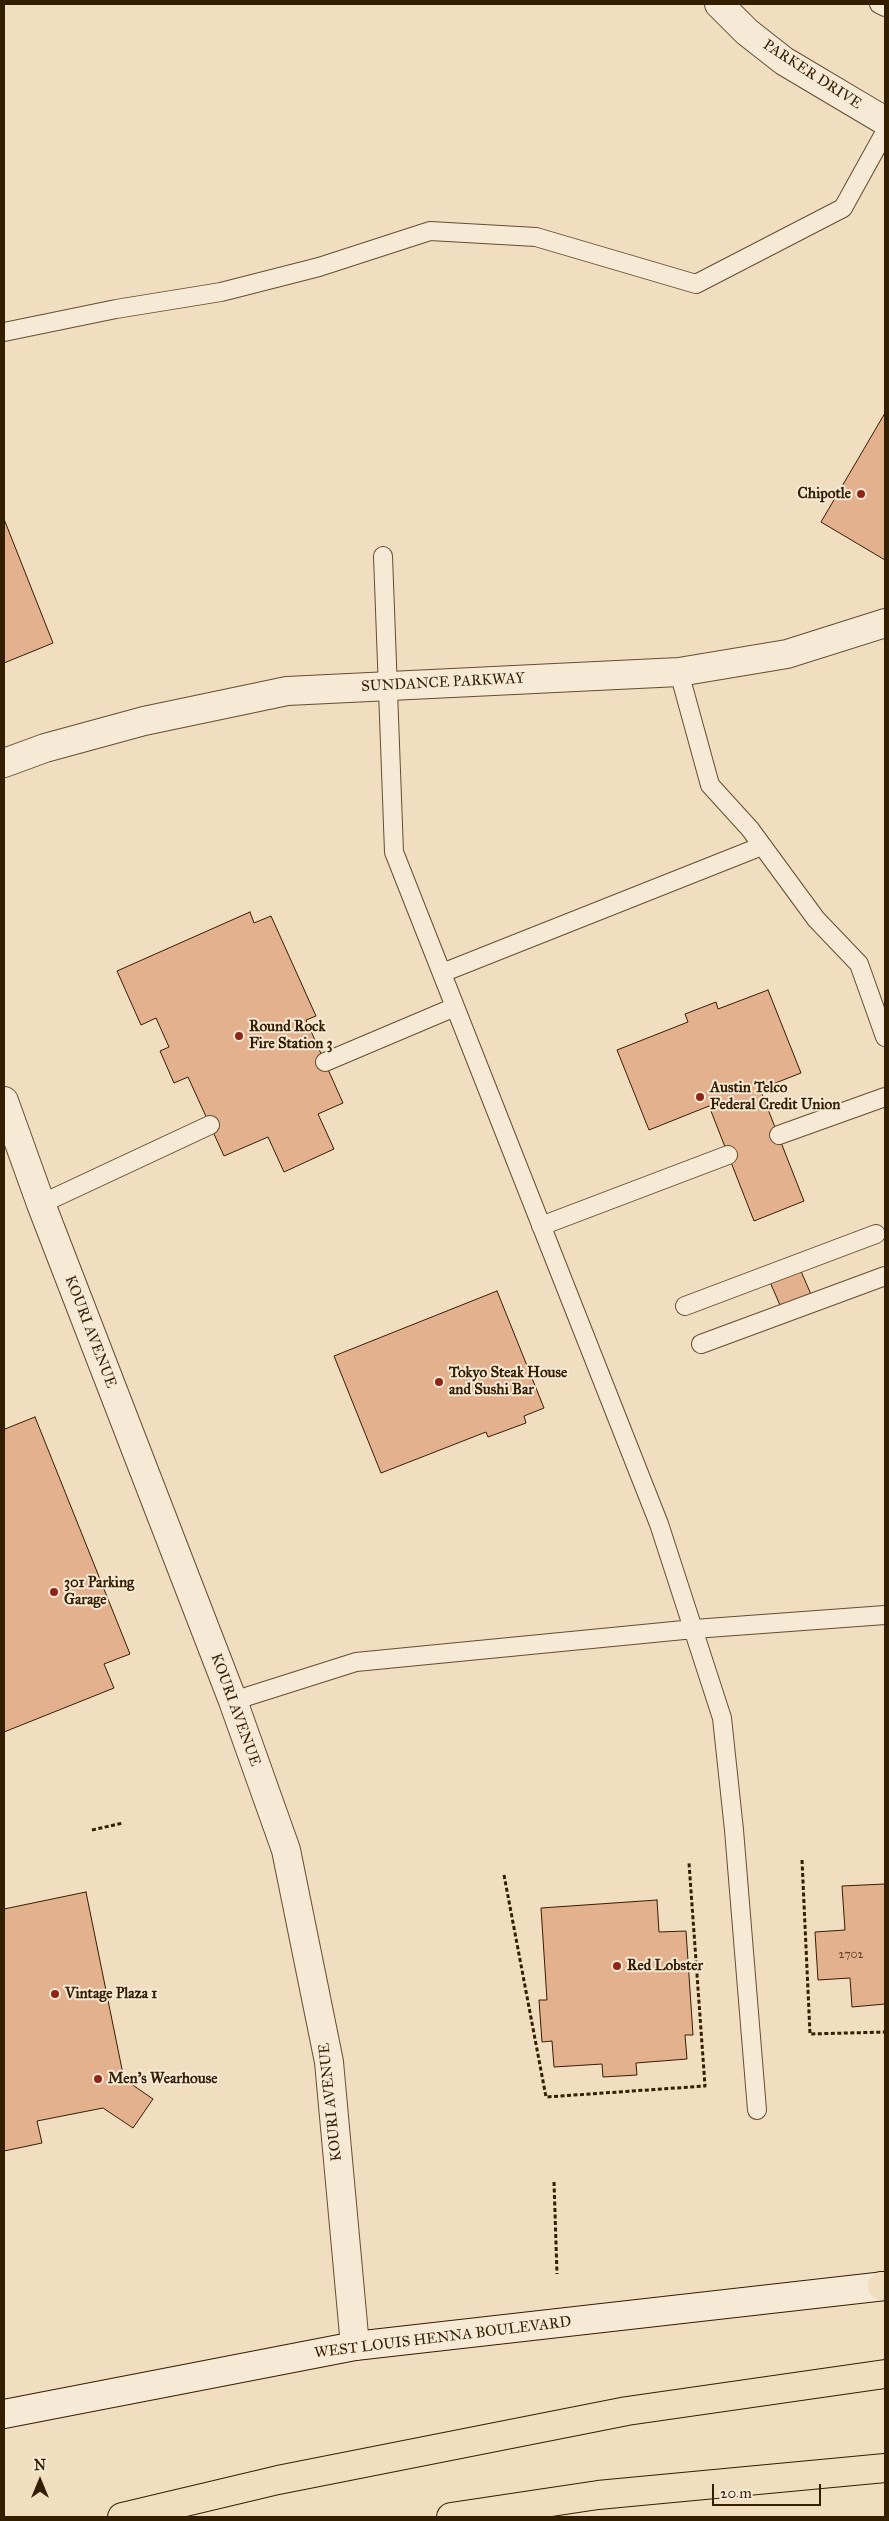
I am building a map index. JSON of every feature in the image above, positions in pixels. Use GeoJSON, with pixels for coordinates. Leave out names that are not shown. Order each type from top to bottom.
{"type":"FeatureCollection","features":[{"type":"Feature","properties":{"kind":"highway"},"geometry":{"type":"LineString","coordinates":[[122,2517],[278,2480],[627,2411],[885,2374]]}},
{"type":"Feature","properties":{"kind":"highway"},"geometry":{"type":"LineString","coordinates":[[451,2517],[598,2496],[885,2468]]}},
{"type":"Feature","properties":{"kind":"street","name":"PARKER DRIVE"},"geometry":{"type":"LineString","coordinates":[[719,4],[747,32],[784,60],[885,121]]}},
{"type":"Feature","properties":{"kind":"street","name":"SUNDANCE PARKWAY"},"geometry":{"type":"LineString","coordinates":[[4,763],[45,748],[144,721],[287,691],[679,672],[787,654],[885,623]]}},
{"type":"Feature","properties":{"kind":"street","name":"KOURI AVENUE"},"geometry":{"type":"LineString","coordinates":[[4,1101],[41,1204],[233,1701],[286,1850],[329,2062],[355,2346]]}},
{"type":"Feature","properties":{"kind":"street","name":"WEST LOUIS HENNA BOULEVARD"},"geometry":{"type":"LineString","coordinates":[[4,2414],[355,2346],[884,2286]]}},
{"type":"Feature","properties":{"kind":"lane"},"geometry":{"type":"LineString","coordinates":[[879,4],[885,7]]}},
{"type":"Feature","properties":{"kind":"lane"},"geometry":{"type":"LineString","coordinates":[[4,332],[116,308],[221,292],[319,267],[430,230],[536,236],[696,284],[842,208],[885,132]]}},
{"type":"Feature","properties":{"kind":"lane"},"geometry":{"type":"LineString","coordinates":[[383,556],[394,852],[659,1524],[722,1718],[734,1830],[757,2110]]}},
{"type":"Feature","properties":{"kind":"lane"},"geometry":{"type":"LineString","coordinates":[[679,672],[710,785],[762,846],[816,919],[859,964],[885,1037]]}},
{"type":"Feature","properties":{"kind":"lane"},"geometry":{"type":"LineString","coordinates":[[442,973],[762,846]]}},
{"type":"Feature","properties":{"kind":"lane"},"geometry":{"type":"LineString","coordinates":[[325,1062],[456,1007]]}},
{"type":"Feature","properties":{"kind":"lane"},"geometry":{"type":"LineString","coordinates":[[779,1135],[885,1097]]}},
{"type":"Feature","properties":{"kind":"lane"},"geometry":{"type":"LineString","coordinates":[[41,1204],[210,1125]]}},
{"type":"Feature","properties":{"kind":"lane"},"geometry":{"type":"LineString","coordinates":[[541,1226],[728,1155]]}},
{"type":"Feature","properties":{"kind":"lane"},"geometry":{"type":"LineString","coordinates":[[685,1306],[876,1234]]}},
{"type":"Feature","properties":{"kind":"lane"},"geometry":{"type":"LineString","coordinates":[[701,1344],[885,1276]]}},
{"type":"Feature","properties":{"kind":"lane"},"geometry":{"type":"LineString","coordinates":[[233,1701],[356,1662],[694,1629],[885,1615]]}},
{"type":"Feature","properties":{"kind":"path"},"geometry":{"type":"LineString","coordinates":[[92,1830],[123,1823]]}},
{"type":"Feature","properties":{"kind":"path"},"geometry":{"type":"LineString","coordinates":[[802,1860],[810,2034],[885,2032]]}},
{"type":"Feature","properties":{"kind":"path"},"geometry":{"type":"LineString","coordinates":[[504,1875],[546,2098],[705,2086],[689,1863]]}},
{"type":"Feature","properties":{"kind":"path"},"geometry":{"type":"LineString","coordinates":[[554,2182],[556,2274]]}},
{"type":"Feature","properties":{"kind":"building","name":"Chipotle"},"geometry":{"type":"Polygon","coordinates":[[[885,413],[885,560],[821,522],[885,413]]]}},
{"type":"Feature","properties":{"kind":"building"},"geometry":{"type":"Polygon","coordinates":[[[4,519],[53,643],[4,663],[4,519]]]}},
{"type":"Feature","properties":{"kind":"building","name":"Round Rock Fire Station 3"},"geometry":{"type":"Polygon","coordinates":[[[250,912],[254,923],[271,916],[316,1016],[306,1020],[343,1103],[318,1114],[334,1149],[284,1172],[268,1137],[224,1156],[188,1077],[174,1083],[160,1051],[169,1047],[156,1018],[141,1025],[117,971],[250,912]]]}},
{"type":"Feature","properties":{"kind":"building","name":"Austin Telco Federal Credit Union"},"geometry":{"type":"Polygon","coordinates":[[[768,990],[801,1073],[760,1089],[804,1201],[754,1221],[709,1106],[649,1130],[617,1050],[688,1022],[685,1014],[716,1002],[718,1009],[768,990]]]}},
{"type":"Feature","properties":{"kind":"building"},"geometry":{"type":"Polygon","coordinates":[[[800,1269],[813,1299],[783,1312],[770,1282],[800,1269]]]}},
{"type":"Feature","properties":{"kind":"building","name":"Tokyo Steak House and Sushi Bar"},"geometry":{"type":"Polygon","coordinates":[[[497,1291],[544,1408],[524,1416],[526,1423],[488,1437],[486,1432],[381,1473],[334,1356],[497,1291]]]}},
{"type":"Feature","properties":{"kind":"building","name":"301 Parking Garage"},"geometry":{"type":"Polygon","coordinates":[[[35,1417],[130,1654],[104,1664],[114,1688],[4,1732],[4,1426],[5,1429],[35,1417]]]}},
{"type":"Feature","properties":{"kind":"building"},"geometry":{"type":"Polygon","coordinates":[[[885,1884],[885,2004],[852,2007],[850,1978],[818,1980],[815,1932],[845,1930],[842,1886],[885,1884]]]}},
{"type":"Feature","properties":{"kind":"building","name":"Vintage Plaza 1"},"geometry":{"type":"Polygon","coordinates":[[[86,1892],[124,2079],[153,2099],[133,2128],[103,2108],[37,2121],[42,2143],[4,2151],[4,1909],[86,1892]]]}},
{"type":"Feature","properties":{"kind":"building","name":"Red Lobster"},"geometry":{"type":"Polygon","coordinates":[[[657,1900],[659,1932],[686,1931],[693,2035],[685,2035],[687,2059],[636,2063],[637,2075],[603,2077],[602,2064],[554,2067],[552,2041],[542,2042],[539,2000],[547,2000],[541,1908],[657,1900]]]}},
{"type":"Feature","properties":{"kind":"place","name":"Chipotle"},"geometry":{"type":"Point","coordinates":[861,494]}},
{"type":"Feature","properties":{"kind":"place","name":"Round Rock Fire Station 3"},"geometry":{"type":"Point","coordinates":[239,1036]}},
{"type":"Feature","properties":{"kind":"place","name":"Austin Telco Federal Credit Union"},"geometry":{"type":"Point","coordinates":[700,1097]}},
{"type":"Feature","properties":{"kind":"place","name":"Tokyo Steak House and Sushi Bar"},"geometry":{"type":"Point","coordinates":[439,1382]}},
{"type":"Feature","properties":{"kind":"place","name":"301 Parking Garage"},"geometry":{"type":"Point","coordinates":[54,1592]}},
{"type":"Feature","properties":{"kind":"place","name":"Red Lobster"},"geometry":{"type":"Point","coordinates":[617,1966]}},
{"type":"Feature","properties":{"kind":"place","name":"Vintage Plaza 1"},"geometry":{"type":"Point","coordinates":[55,1994]}},
{"type":"Feature","properties":{"kind":"place","name":"Men's Wearhouse"},"geometry":{"type":"Point","coordinates":[98,2079]}}]}
